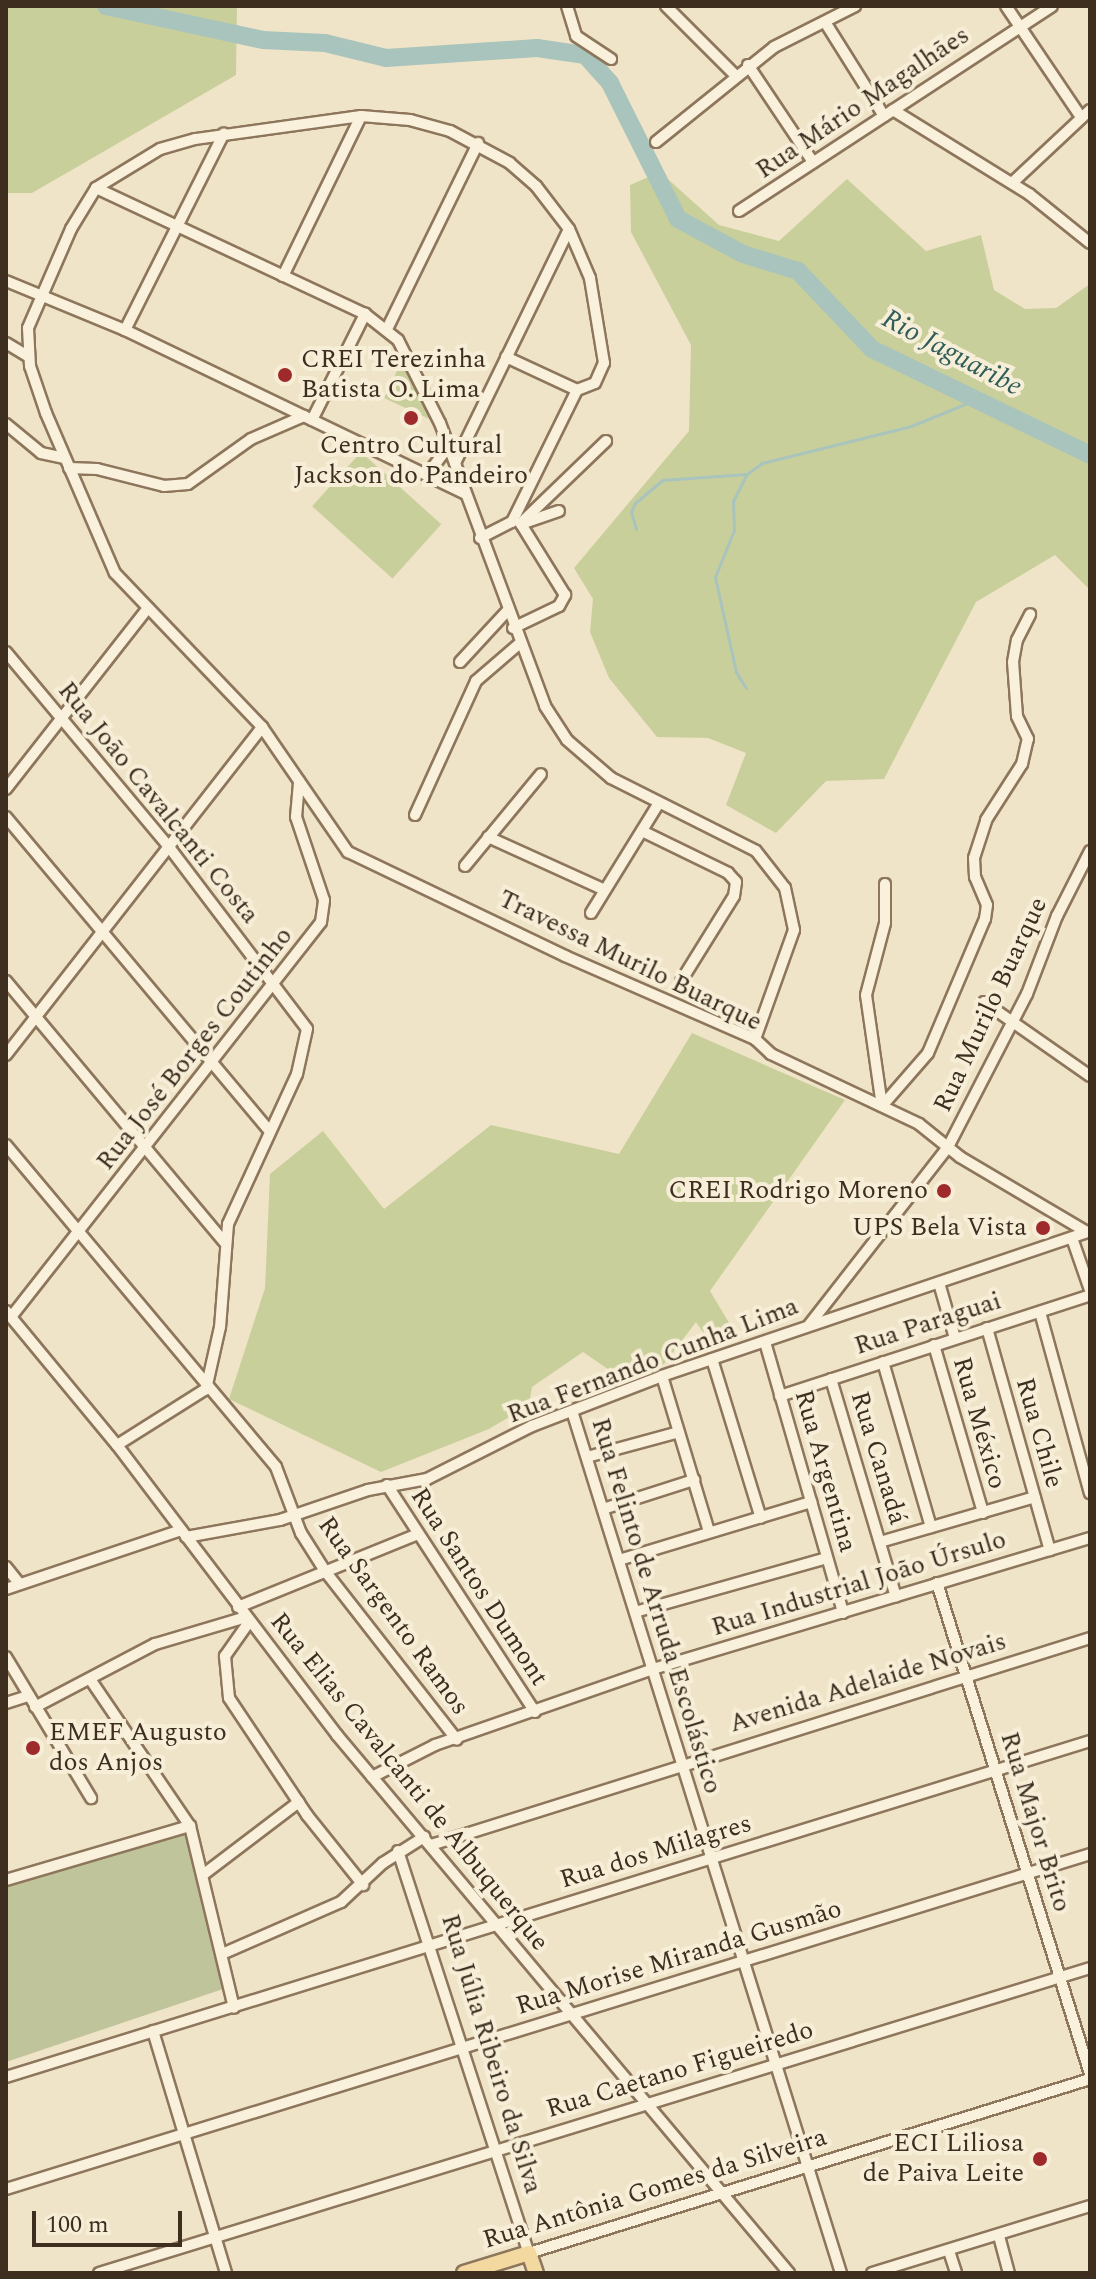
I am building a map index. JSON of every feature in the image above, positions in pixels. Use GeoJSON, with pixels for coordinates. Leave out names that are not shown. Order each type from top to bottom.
{"type":"FeatureCollection","features":[{"type":"Feature","properties":{"kind":"main road","name":"Rua Antônia Gomes da Silveira"},"geometry":{"type":"LineString","coordinates":[[464,2273],[529,2253]]}},
{"type":"Feature","properties":{"kind":"main road","name":"Rua Júlia Ribeiro da Silva"},"geometry":{"type":"LineString","coordinates":[[529,2253],[536,2273]]}},
{"type":"Feature","properties":{"kind":"street"},"geometry":{"type":"LineString","coordinates":[[567,6],[576,36],[611,59]]}},
{"type":"Feature","properties":{"kind":"street"},"geometry":{"type":"LineString","coordinates":[[666,6],[736,76]]}},
{"type":"Feature","properties":{"kind":"street"},"geometry":{"type":"LineString","coordinates":[[656,142],[748,65],[855,6]]}},
{"type":"Feature","properties":{"kind":"street"},"geometry":{"type":"LineString","coordinates":[[1006,6],[1085,114],[1012,183]]}},
{"type":"Feature","properties":{"kind":"street","name":"Rua Mário Magalhães"},"geometry":{"type":"LineString","coordinates":[[739,211],[1052,6]]}},
{"type":"Feature","properties":{"kind":"street"},"geometry":{"type":"LineString","coordinates":[[825,22],[888,113],[1012,183],[1090,243]]}},
{"type":"Feature","properties":{"kind":"street"},"geometry":{"type":"LineString","coordinates":[[748,65],[813,162]]}},
{"type":"Feature","properties":{"kind":"street"},"geometry":{"type":"LineString","coordinates":[[283,276],[361,116]]}},
{"type":"Feature","properties":{"kind":"street"},"geometry":{"type":"LineString","coordinates":[[29,357],[28,328],[41,293],[96,188],[160,149],[224,133],[361,116],[410,120],[478,143],[536,186],[569,229],[597,300],[604,351],[600,376],[577,390],[516,523]]}},
{"type":"Feature","properties":{"kind":"street"},"geometry":{"type":"LineString","coordinates":[[125,330],[224,133]]}},
{"type":"Feature","properties":{"kind":"street"},"geometry":{"type":"LineString","coordinates":[[388,327],[478,143]]}},
{"type":"Feature","properties":{"kind":"street"},"geometry":{"type":"LineString","coordinates":[[96,188],[388,327],[423,383],[449,446],[519,644],[545,706],[567,740],[611,778],[756,851],[785,888],[794,930],[755,1039]]}},
{"type":"Feature","properties":{"kind":"street"},"geometry":{"type":"LineString","coordinates":[[455,463],[569,229]]}},
{"type":"Feature","properties":{"kind":"street"},"geometry":{"type":"LineString","coordinates":[[6,281],[125,330],[464,493]]}},
{"type":"Feature","properties":{"kind":"street"},"geometry":{"type":"LineString","coordinates":[[6,424],[41,453],[66,463],[164,486],[188,484],[251,439],[308,418],[365,314]]}},
{"type":"Feature","properties":{"kind":"street"},"geometry":{"type":"LineString","coordinates":[[6,343],[29,357]]}},
{"type":"Feature","properties":{"kind":"street","name":"Travessa Murilo Buarque"},"geometry":{"type":"LineString","coordinates":[[29,357],[66,463],[115,573],[262,727],[337,839],[361,860],[755,1039],[771,1054],[919,1124],[948,1147],[1088,1232]]}},
{"type":"Feature","properties":{"kind":"street"},"geometry":{"type":"LineString","coordinates":[[506,357],[577,390]]}},
{"type":"Feature","properties":{"kind":"street"},"geometry":{"type":"LineString","coordinates":[[516,523],[606,441]]}},
{"type":"Feature","properties":{"kind":"street"},"geometry":{"type":"LineString","coordinates":[[427,475],[449,446]]}},
{"type":"Feature","properties":{"kind":"street"},"geometry":{"type":"LineString","coordinates":[[480,538],[516,523],[559,511]]}},
{"type":"Feature","properties":{"kind":"street"},"geometry":{"type":"LineString","coordinates":[[513,628],[559,606],[565,595],[516,523]]}},
{"type":"Feature","properties":{"kind":"street"},"geometry":{"type":"LineString","coordinates":[[6,789],[148,608]]}},
{"type":"Feature","properties":{"kind":"street"},"geometry":{"type":"LineString","coordinates":[[460,662],[507,611]]}},
{"type":"Feature","properties":{"kind":"street"},"geometry":{"type":"LineString","coordinates":[[882,1106],[928,1053],[985,919],[987,905],[975,877],[974,858],[986,820],[1022,764],[1028,739],[1017,716],[1013,662],[1017,640],[1030,614]]}},
{"type":"Feature","properties":{"kind":"street"},"geometry":{"type":"LineString","coordinates":[[415,815],[476,681],[519,644]]}},
{"type":"Feature","properties":{"kind":"street","name":"Rua João Cavalcanti Costa"},"geometry":{"type":"LineString","coordinates":[[6,652],[169,847],[304,1018],[308,1040],[238,1198],[225,1243],[220,1327],[206,1389]]}},
{"type":"Feature","properties":{"kind":"street"},"geometry":{"type":"LineString","coordinates":[[6,1055],[262,727]]}},
{"type":"Feature","properties":{"kind":"street"},"geometry":{"type":"LineString","coordinates":[[465,866],[541,774]]}},
{"type":"Feature","properties":{"kind":"street","name":"Rua José Borges Coutinho"},"geometry":{"type":"LineString","coordinates":[[9,1314],[213,1065],[325,909],[296,817],[299,781]]}},
{"type":"Feature","properties":{"kind":"street"},"geometry":{"type":"LineString","coordinates":[[591,913],[659,803]]}},
{"type":"Feature","properties":{"kind":"street"},"geometry":{"type":"LineString","coordinates":[[6,817],[268,1129]]}},
{"type":"Feature","properties":{"kind":"street"},"geometry":{"type":"LineString","coordinates":[[642,831],[728,873],[736,882],[734,896],[681,981]]}},
{"type":"Feature","properties":{"kind":"street"},"geometry":{"type":"LineString","coordinates":[[488,837],[605,890]]}},
{"type":"Feature","properties":{"kind":"street","name":"Rua Murilo Buarque"},"geometry":{"type":"LineString","coordinates":[[809,1325],[948,1147],[1013,1020],[1090,851]]}},
{"type":"Feature","properties":{"kind":"street"},"geometry":{"type":"LineString","coordinates":[[882,1106],[866,995],[885,923],[885,884]]}},
{"type":"Feature","properties":{"kind":"street"},"geometry":{"type":"LineString","coordinates":[[6,981],[225,1243]]}},
{"type":"Feature","properties":{"kind":"street"},"geometry":{"type":"LineString","coordinates":[[984,1002],[1087,1073],[1090,1060]]}},
{"type":"Feature","properties":{"kind":"street","name":"Rua Sargento Ramos"},"geometry":{"type":"LineString","coordinates":[[6,1145],[206,1389],[276,1467],[295,1516],[325,1571],[457,1740]]}},
{"type":"Feature","properties":{"kind":"street","name":"Rua Fernando Cunha Lima"},"geometry":{"type":"LineString","coordinates":[[6,1589],[183,1534],[295,1516],[387,1485],[447,1472],[532,1426],[662,1376],[1088,1232]]}},
{"type":"Feature","properties":{"kind":"street"},"geometry":{"type":"LineString","coordinates":[[1072,1238],[1089,1288]]}},
{"type":"Feature","properties":{"kind":"street"},"geometry":{"type":"LineString","coordinates":[[939,1283],[955,1338]]}},
{"type":"Feature","properties":{"kind":"street","name":"Rua Paraguai"},"geometry":{"type":"LineString","coordinates":[[780,1396],[1040,1312],[1089,1288]]}},
{"type":"Feature","properties":{"kind":"street"},"geometry":{"type":"LineString","coordinates":[[1040,1312],[1090,1493]]}},
{"type":"Feature","properties":{"kind":"street","name":"Rua Elias Cavalcanti de Albuquerque"},"geometry":{"type":"LineString","coordinates":[[9,1314],[117,1445],[238,1607],[372,1777],[789,2273]]}},
{"type":"Feature","properties":{"kind":"street","name":"Rua Chile"},"geometry":{"type":"LineString","coordinates":[[987,1328],[1050,1550]]}},
{"type":"Feature","properties":{"kind":"street","name":"Rua Argentina"},"geometry":{"type":"LineString","coordinates":[[765,1342],[843,1613]]}},
{"type":"Feature","properties":{"kind":"street","name":"Rua México"},"geometry":{"type":"LineString","coordinates":[[934,1345],[983,1513]]}},
{"type":"Feature","properties":{"kind":"street"},"geometry":{"type":"LineString","coordinates":[[712,1359],[761,1518]]}},
{"type":"Feature","properties":{"kind":"street"},"geometry":{"type":"LineString","coordinates":[[883,1362],[931,1527]]}},
{"type":"Feature","properties":{"kind":"street"},"geometry":{"type":"LineString","coordinates":[[662,1376],[709,1532]]}},
{"type":"Feature","properties":{"kind":"street","name":"Rua Canadá"},"geometry":{"type":"LineString","coordinates":[[831,1379],[896,1597]]}},
{"type":"Feature","properties":{"kind":"street"},"geometry":{"type":"LineString","coordinates":[[117,1445],[206,1389]]}},
{"type":"Feature","properties":{"kind":"street","name":"Rua Felinto de Arruda Escolástico"},"geometry":{"type":"LineString","coordinates":[[572,1411],[841,2273]]}},
{"type":"Feature","properties":{"kind":"street"},"geometry":{"type":"LineString","coordinates":[[587,1457],[679,1432]]}},
{"type":"Feature","properties":{"kind":"street"},"geometry":{"type":"LineString","coordinates":[[603,1509],[694,1480]]}},
{"type":"Feature","properties":{"kind":"street","name":"Rua Santos Dumont"},"geometry":{"type":"LineString","coordinates":[[387,1485],[535,1712]]}},
{"type":"Feature","properties":{"kind":"street"},"geometry":{"type":"LineString","coordinates":[[880,1542],[1035,1497]]}},
{"type":"Feature","properties":{"kind":"street"},"geometry":{"type":"LineString","coordinates":[[619,1560],[811,1502]]}},
{"type":"Feature","properties":{"kind":"street"},"geometry":{"type":"LineString","coordinates":[[238,1607],[418,1534]]}},
{"type":"Feature","properties":{"kind":"street","name":"Rua Industrial João Úrsulo"},"geometry":{"type":"LineString","coordinates":[[372,1777],[419,1752],[653,1669],[1090,1538]]}},
{"type":"Feature","properties":{"kind":"street"},"geometry":{"type":"LineString","coordinates":[[635,1612],[827,1558]]}},
{"type":"Feature","properties":{"kind":"street"},"geometry":{"type":"LineString","coordinates":[[6,1567],[20,1584]]}},
{"type":"Feature","properties":{"kind":"street","name":"Rua Major Brito"},"geometry":{"type":"LineString","coordinates":[[937,1583],[1090,2077]]}},
{"type":"Feature","properties":{"kind":"street"},"geometry":{"type":"LineString","coordinates":[[35,1707],[168,1639],[248,1620]]}},
{"type":"Feature","properties":{"kind":"street"},"geometry":{"type":"LineString","coordinates":[[248,1620],[225,1656],[224,1681],[240,1717],[299,1802],[363,1885]]}},
{"type":"Feature","properties":{"kind":"street","name":"Avenida Adelaide Novais"},"geometry":{"type":"LineString","coordinates":[[222,1954],[269,1930],[285,1930],[313,1918],[363,1885],[398,1851],[1090,1638]]}},
{"type":"Feature","properties":{"kind":"street"},"geometry":{"type":"LineString","coordinates":[[6,1657],[91,1798]]}},
{"type":"Feature","properties":{"kind":"street"},"geometry":{"type":"LineString","coordinates":[[90,1679],[190,1826],[234,2008]]}},
{"type":"Feature","properties":{"kind":"street"},"geometry":{"type":"LineString","coordinates":[[6,1703],[28,1696]]}},
{"type":"Feature","properties":{"kind":"street","name":"Rua dos Milagres"},"geometry":{"type":"LineString","coordinates":[[6,2077],[234,2008],[430,1943],[1090,1741]]}},
{"type":"Feature","properties":{"kind":"street"},"geometry":{"type":"LineString","coordinates":[[204,1874],[299,1802]]}},
{"type":"Feature","properties":{"kind":"street"},"geometry":{"type":"LineString","coordinates":[[6,1880],[190,1826]]}},
{"type":"Feature","properties":{"kind":"street","name":"Rua Júlia Ribeiro da Silva"},"geometry":{"type":"LineString","coordinates":[[398,1851],[529,2253]]}},
{"type":"Feature","properties":{"kind":"street","name":"Rua Morise Miranda Gusmão"},"geometry":{"type":"LineString","coordinates":[[6,2189],[1090,1854]]}},
{"type":"Feature","properties":{"kind":"street","name":"Rua Caetano Figueiredo"},"geometry":{"type":"LineString","coordinates":[[99,2273],[1090,1968]]}},
{"type":"Feature","properties":{"kind":"street"},"geometry":{"type":"LineString","coordinates":[[153,2031],[226,2273]]}},
{"type":"Feature","properties":{"kind":"street","name":"Rua Antônia Gomes da Silveira"},"geometry":{"type":"LineString","coordinates":[[529,2253],[1090,2077]]}},
{"type":"Feature","properties":{"kind":"street"},"geometry":{"type":"LineString","coordinates":[[872,2273],[898,2269],[1090,2206]]}},
{"type":"Feature","properties":{"kind":"street"},"geometry":{"type":"LineString","coordinates":[[999,2236],[1009,2273]]}},
{"type":"Feature","properties":{"kind":"street"},"geometry":{"type":"LineString","coordinates":[[949,2251],[956,2273]]}},
{"type":"Feature","properties":{"kind":"green space"},"geometry":{"type":"Polygon","coordinates":[[[6,6],[237,6],[236,75],[32,193],[6,193],[6,6]]]}},
{"type":"Feature","properties":{"kind":"green space"},"geometry":{"type":"Polygon","coordinates":[[[660,172],[719,225],[779,241],[847,179],[926,251],[981,235],[994,290],[1025,309],[1056,308],[1090,284],[1090,590],[1055,555],[976,602],[884,779],[826,781],[776,833],[726,805],[746,753],[708,738],[657,737],[609,678],[590,632],[593,599],[574,568],[689,431],[691,345],[631,232],[630,185],[660,172]]]}},
{"type":"Feature","properties":{"kind":"green space"},"geometry":{"type":"Polygon","coordinates":[[[405,354],[438,423],[384,398],[405,354]]]}},
{"type":"Feature","properties":{"kind":"green space"},"geometry":{"type":"Polygon","coordinates":[[[361,452],[441,524],[392,579],[312,506],[361,452]]]}},
{"type":"Feature","properties":{"kind":"green space"},"geometry":{"type":"Polygon","coordinates":[[[692,1033],[845,1100],[710,1291],[737,1336],[711,1344],[696,1322],[664,1364],[621,1378],[583,1352],[532,1387],[529,1405],[489,1429],[381,1472],[229,1399],[265,1288],[270,1174],[323,1131],[384,1209],[491,1125],[619,1154],[692,1033]]]}},
{"type":"Feature","properties":{"kind":"green space"},"geometry":{"type":"Polygon","coordinates":[[[185,1833],[229,1987],[6,2062],[6,1882],[185,1833]]]}},
{"type":"Feature","properties":{"kind":"waterway","name":"Rio Jaguaribe"},"geometry":{"type":"LineString","coordinates":[[106,6],[263,40],[325,43],[386,58],[537,48],[585,55],[610,83],[678,219],[743,254],[798,271],[872,349],[1090,455]]}},
{"type":"Feature","properties":{"kind":"waterway"},"geometry":{"type":"LineString","coordinates":[[746,688],[736,672],[715,577],[734,530],[733,501],[747,474],[762,463],[911,426],[980,398]]}},
{"type":"Feature","properties":{"kind":"waterway"},"geometry":{"type":"LineString","coordinates":[[636,529],[631,512],[635,503],[662,480],[747,474]]}},
{"type":"Feature","properties":{"kind":"place","name":"CREI Terezinha Batista O. Lima"},"geometry":{"type":"Point","coordinates":[285,375]}},
{"type":"Feature","properties":{"kind":"place","name":"Centro Cultural Jackson do Pandeiro"},"geometry":{"type":"Point","coordinates":[411,418]}},
{"type":"Feature","properties":{"kind":"place","name":"CREI Rodrigo Moreno"},"geometry":{"type":"Point","coordinates":[944,1191]}},
{"type":"Feature","properties":{"kind":"place","name":"UPS Bela Vista"},"geometry":{"type":"Point","coordinates":[1043,1228]}},
{"type":"Feature","properties":{"kind":"place","name":"EMEF Augusto dos Anjos"},"geometry":{"type":"Point","coordinates":[33,1748]}},
{"type":"Feature","properties":{"kind":"place","name":"ECI Liliosa de Paiva Leite"},"geometry":{"type":"Point","coordinates":[1040,2159]}}]}
